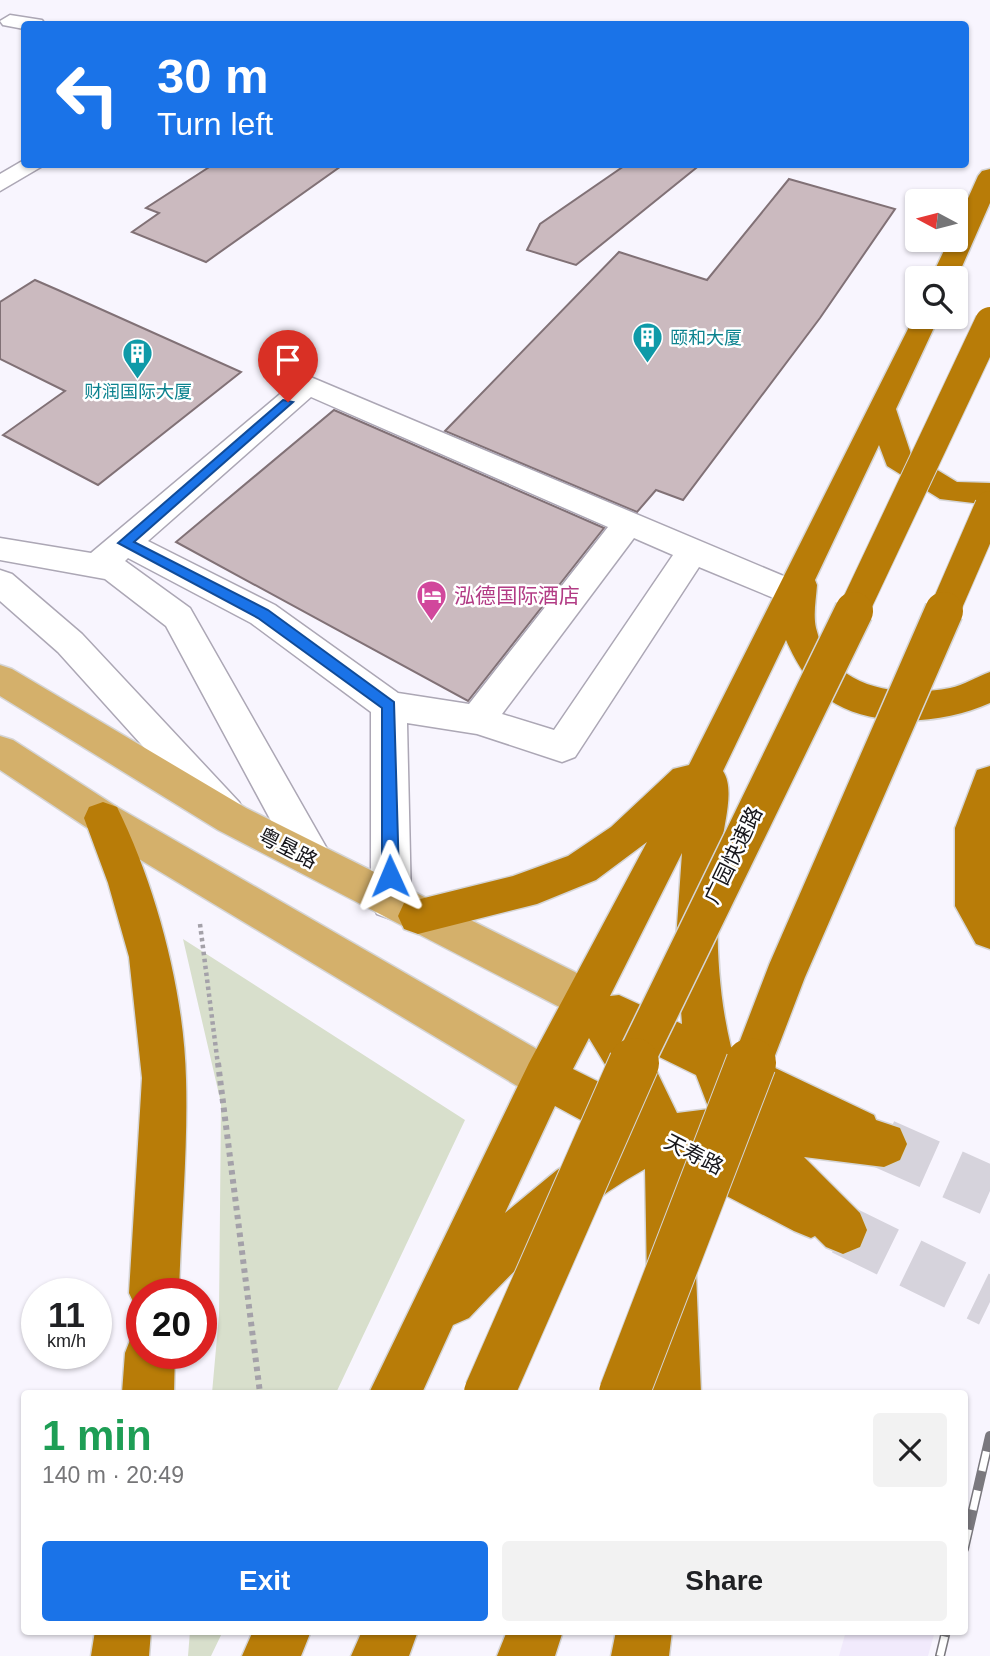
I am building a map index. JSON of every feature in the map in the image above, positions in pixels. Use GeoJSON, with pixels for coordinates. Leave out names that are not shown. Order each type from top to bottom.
{"type":"FeatureCollection","features":[{"type":"Feature","properties":{"kind":"highway"},"geometry":{"type":"LineString","coordinates":[[949,266],[990,176]]}},
{"type":"Feature","properties":{"kind":"highway","name":"广园快速路"},"geometry":{"type":"LineString","coordinates":[[490,1390],[585,1170],[660,1007],[878,561],[990,322]]}},
{"type":"Feature","properties":{"kind":"highway"},"geometry":{"type":"LineString","coordinates":[[397,1390],[545,1078],[716,749],[920,329]]}},
{"type":"Feature","properties":{"kind":"highway"},"geometry":{"type":"LineString","coordinates":[[882,410],[898,459],[951,492],[990,494]]}},
{"type":"Feature","properties":{"kind":"highway"},"geometry":{"type":"LineString","coordinates":[[625,1390],[787,971],[990,506]]}},
{"type":"Feature","properties":{"kind":"highway"},"geometry":{"type":"LineString","coordinates":[[798,585],[797,620],[807,649],[833,683],[858,698],[887,704],[935,705],[977,694],[990,686]]}},
{"type":"Feature","properties":{"kind":"highway"},"geometry":{"type":"LineString","coordinates":[[404,908],[518,892],[600,857],[648,819],[716,749]]}},
{"type":"Feature","properties":{"kind":"highway"},"geometry":{"type":"LineString","coordinates":[[716,749],[698,888],[702,1002],[711,1059],[725,1094],[754,1133]]}},
{"type":"Feature","properties":{"kind":"highway"},"geometry":{"type":"LineString","coordinates":[[990,780],[974,828],[974,841],[975,905],[990,931]]}},
{"type":"Feature","properties":{"kind":"highway"},"geometry":{"type":"LineString","coordinates":[[103,818],[128,883],[150,957],[164,1078],[155,1278]]}},
{"type":"Feature","properties":{"kind":"highway"},"geometry":{"type":"LineString","coordinates":[[426,1329],[509,1240],[546,1209],[608,1165],[663,1139],[711,1132],[823,1135],[884,1144],[586,999]]}},
{"type":"Feature","properties":{"kind":"highway"},"geometry":{"type":"LineString","coordinates":[[586,999],[618,1042],[642,1084],[663,1139],[670,1198],[677,1331],[674,1390]]}},
{"type":"Feature","properties":{"kind":"highway","name":"天寿路"},"geometry":{"type":"LineString","coordinates":[[545,1078],[843,1230],[776,1164],[754,1133]]}},
{"type":"Feature","properties":{"kind":"highway"},"geometry":{"type":"LineString","coordinates":[[148,1390],[149,1369]]}},
{"type":"Feature","properties":{"kind":"highway"},"geometry":{"type":"LineString","coordinates":[[120,1656],[123,1635]]}},
{"type":"Feature","properties":{"kind":"highway"},"geometry":{"type":"LineString","coordinates":[[271,1656],[281,1635]]}},
{"type":"Feature","properties":{"kind":"highway"},"geometry":{"type":"LineString","coordinates":[[380,1656],[388,1635]]}},
{"type":"Feature","properties":{"kind":"highway"},"geometry":{"type":"LineString","coordinates":[[526,1656],[534,1635]]}},
{"type":"Feature","properties":{"kind":"highway"},"geometry":{"type":"LineString","coordinates":[[640,1656],[643,1635]]}},
{"type":"Feature","properties":{"kind":"main road","name":"粤垦路"},"geometry":{"type":"LineString","coordinates":[[0,679],[232,819],[586,999]]}},
{"type":"Feature","properties":{"kind":"main road"},"geometry":{"type":"LineString","coordinates":[[0,751],[103,818],[545,1078]]}},
{"type":"Feature","properties":{"kind":"street"},"geometry":{"type":"LineString","coordinates":[[3,24],[21,24]]}},
{"type":"Feature","properties":{"kind":"street"},"geometry":{"type":"LineString","coordinates":[[0,184],[28,168]]}},
{"type":"Feature","properties":{"kind":"street"},"geometry":{"type":"LineString","coordinates":[[112,554],[308,385],[693,551],[798,585]]}},
{"type":"Feature","properties":{"kind":"street"},"geometry":{"type":"LineString","coordinates":[[477,720],[628,523]]}},
{"type":"Feature","properties":{"kind":"street"},"geometry":{"type":"LineString","coordinates":[[0,550],[112,554],[263,614],[389,706],[477,720],[562,747],[693,551]]}},
{"type":"Feature","properties":{"kind":"street"},"geometry":{"type":"LineString","coordinates":[[112,554],[114,569],[178,617],[312,859]]}},
{"type":"Feature","properties":{"kind":"street"},"geometry":{"type":"LineString","coordinates":[[0,582],[70,643],[232,819]]}},
{"type":"Feature","properties":{"kind":"street"},"geometry":{"type":"LineString","coordinates":[[389,706],[404,908]]}},
{"type":"Feature","properties":{"kind":"path"},"geometry":{"type":"LineString","coordinates":[[193,871],[260,1390]]}},
{"type":"Feature","properties":{"kind":"shaded area"},"geometry":{"type":"Polygon","coordinates":[[[845,1635],[934,1635],[928,1656],[839,1656],[845,1635]]]}},
{"type":"Feature","properties":{"kind":"green space"},"geometry":{"type":"Polygon","coordinates":[[[183,939],[465,1120],[337,1390],[212,1390],[214,1369],[217,1369],[221,1103],[183,939]]]}},
{"type":"Feature","properties":{"kind":"green space"},"geometry":{"type":"Polygon","coordinates":[[[190,1635],[221,1635],[211,1656],[188,1656],[190,1635]]]}},
{"type":"Feature","properties":{"kind":"building"},"geometry":{"type":"Polygon","coordinates":[[[208,168],[338,168],[206,262],[132,232],[159,213],[146,208],[208,168]]]}},
{"type":"Feature","properties":{"kind":"building"},"geometry":{"type":"Polygon","coordinates":[[[621,168],[696,168],[576,265],[527,250],[540,224],[621,168]]]}},
{"type":"Feature","properties":{"kind":"building","name":"颐和大厦"},"geometry":{"type":"Polygon","coordinates":[[[789,179],[895,209],[820,318],[683,500],[656,490],[637,512],[445,431],[619,252],[707,280],[789,179]]]}},
{"type":"Feature","properties":{"kind":"building","name":"财润国际大厦"},"geometry":{"type":"Polygon","coordinates":[[[35,280],[241,372],[98,485],[3,435],[65,391],[0,359],[0,302],[35,280]]]}},
{"type":"Feature","properties":{"kind":"building","name":"泓德国际酒店"},"geometry":{"type":"Polygon","coordinates":[[[334,410],[604,528],[468,701],[176,542],[334,410]]]}},
{"type":"Feature","properties":{"kind":"tunnel"},"geometry":{"type":"LineString","coordinates":[[884,1144],[990,1191]]}},
{"type":"Feature","properties":{"kind":"tunnel"},"geometry":{"type":"LineString","coordinates":[[843,1230],[990,1302]]}},
{"type":"Feature","properties":{"kind":"railway"},"geometry":{"type":"LineString","coordinates":[[968,1532],[990,1436]]}},
{"type":"Feature","properties":{"kind":"railway"},"geometry":{"type":"LineString","coordinates":[[940,1656],[945,1635]]}},
{"type":"Feature","properties":{"kind":"place","name":"颐和大厦"},"geometry":{"type":"Point","coordinates":[647,365]}},
{"type":"Feature","properties":{"kind":"place","name":"财润国际大厦"},"geometry":{"type":"Point","coordinates":[138,381]}},
{"type":"Feature","properties":{"kind":"place","name":"泓德国际酒店"},"geometry":{"type":"Point","coordinates":[431,622]}},
{"type":"Feature","properties":{"kind":"route"},"geometry":{"type":"LineString","coordinates":[[288,402],[125,543],[263,614],[389,706],[390,876]]}}]}
